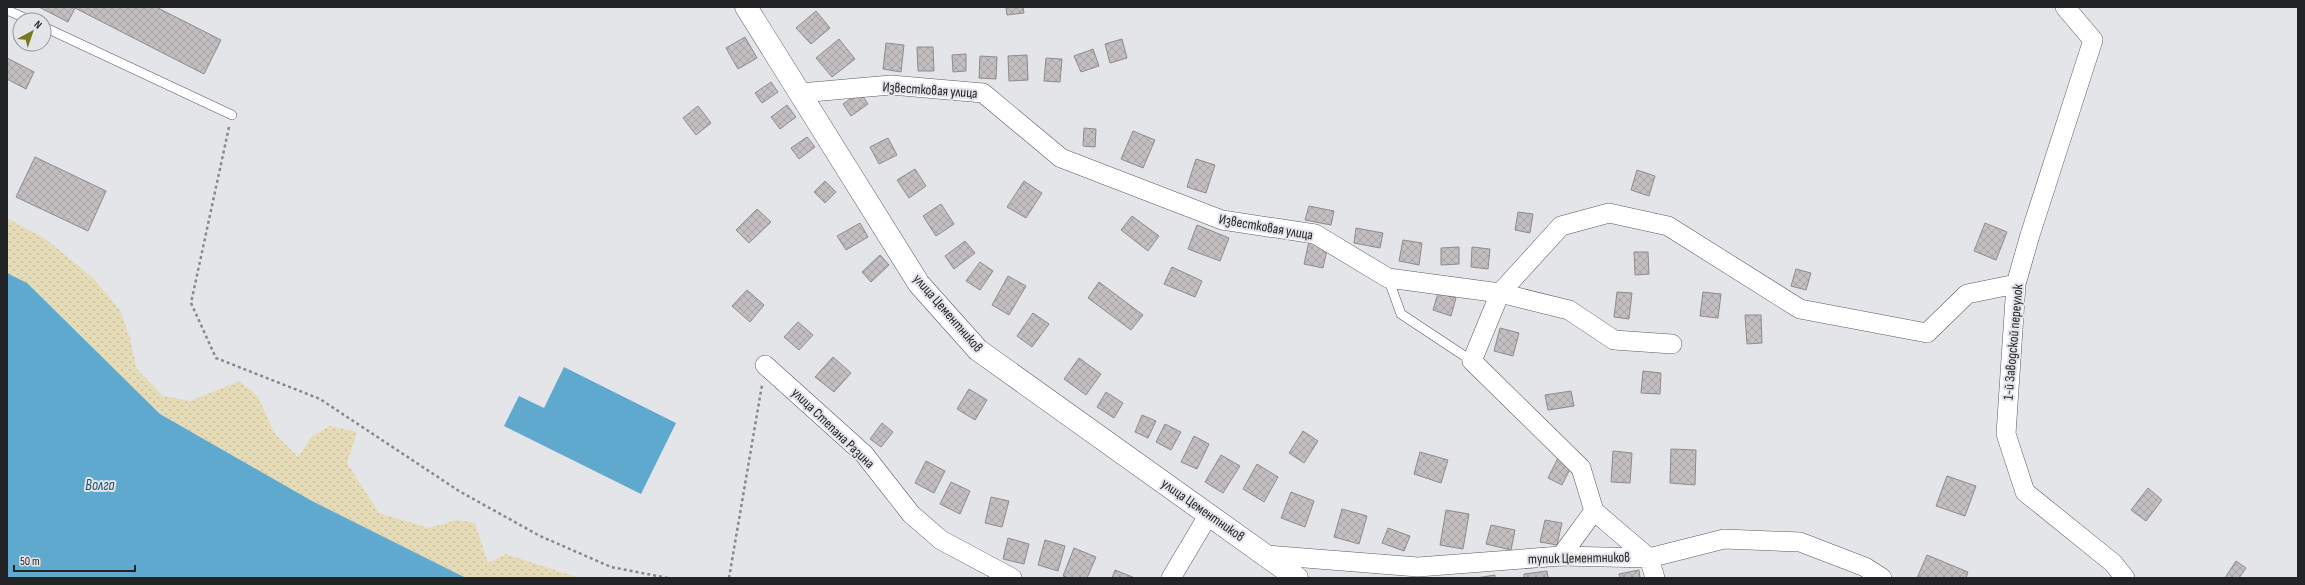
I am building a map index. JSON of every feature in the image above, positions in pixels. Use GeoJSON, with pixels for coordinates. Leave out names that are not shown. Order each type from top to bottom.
{"type":"FeatureCollection","features":[{"type":"Feature","properties":{"kind":"street","name":"улица Цементников"},"geometry":{"type":"LineString","coordinates":[[746,7],[919,284],[978,350],[1267,555],[1297,578]]}},
{"type":"Feature","properties":{"kind":"street","name":"1-й Заводской переулок"},"geometry":{"type":"LineString","coordinates":[[2065,7],[2094,40],[2030,235],[2016,284],[2006,434],[2025,492],[2113,563],[2125,578]]}},
{"type":"Feature","properties":{"kind":"street","name":"Известковая улица"},"geometry":{"type":"LineString","coordinates":[[800,93],[891,85],[983,93],[1062,158],[1222,220],[1315,234],[1388,278],[1500,293],[1569,310],[1614,340],[1672,344]]}},
{"type":"Feature","properties":{"kind":"street"},"geometry":{"type":"LineString","coordinates":[[1655,578],[1649,558],[1594,511],[1581,468],[1472,362],[1500,293],[1561,226],[1609,213],[1668,226],[1800,309],[1927,333],[1967,294],[2016,284]]}},
{"type":"Feature","properties":{"kind":"street","name":"улица Степана Разина"},"geometry":{"type":"LineString","coordinates":[[765,365],[864,454],[911,514],[941,540],[1012,578]]}},
{"type":"Feature","properties":{"kind":"street"},"geometry":{"type":"LineString","coordinates":[[1561,556],[1594,511]]}},
{"type":"Feature","properties":{"kind":"street"},"geometry":{"type":"LineString","coordinates":[[1171,578],[1209,514]]}},
{"type":"Feature","properties":{"kind":"street","name":"тупик Цементников"},"geometry":{"type":"LineString","coordinates":[[1267,555],[1418,567],[1561,556],[1649,558],[1724,540],[1800,542],[1865,567],[1882,578]]}},
{"type":"Feature","properties":{"kind":"lane"},"geometry":{"type":"LineString","coordinates":[[52,31],[232,115]]}},
{"type":"Feature","properties":{"kind":"lane"},"geometry":{"type":"LineString","coordinates":[[1388,278],[1401,314],[1472,362]]}},
{"type":"Feature","properties":{"kind":"path"},"geometry":{"type":"LineString","coordinates":[[232,115],[191,303],[216,358],[320,399],[459,491],[540,536],[611,567],[668,578]]}},
{"type":"Feature","properties":{"kind":"path"},"geometry":{"type":"LineString","coordinates":[[729,578],[765,365]]}},
{"type":"Feature","properties":{"kind":"sand"},"geometry":{"type":"Polygon","coordinates":[[[7,218],[47,240],[94,279],[120,310],[130,338],[137,369],[163,396],[190,401],[240,381],[258,397],[275,434],[298,457],[312,436],[330,426],[357,432],[347,463],[379,513],[429,528],[457,520],[475,523],[488,563],[506,554],[579,578],[466,578],[312,501],[160,414],[27,283],[7,273],[7,218]]]}},
{"type":"Feature","properties":{"kind":"water","name":"Волга"},"geometry":{"type":"Polygon","coordinates":[[[7,273],[27,283],[160,414],[312,501],[466,578],[7,578],[7,273]]]}},
{"type":"Feature","properties":{"kind":"water"},"geometry":{"type":"Polygon","coordinates":[[[564,367],[676,423],[641,494],[504,426],[519,396],[544,408],[564,367]]]}},
{"type":"Feature","properties":{"kind":"building"},"geometry":{"type":"Polygon","coordinates":[[[39,7],[156,7],[221,40],[204,74],[75,8],[68,22],[52,14],[52,12],[39,7]]]}},
{"type":"Feature","properties":{"kind":"building"},"geometry":{"type":"Polygon","coordinates":[[[1006,7],[1023,7],[1024,13],[1007,15],[1006,7]]]}},
{"type":"Feature","properties":{"kind":"building"},"geometry":{"type":"Polygon","coordinates":[[[816,11],[830,28],[811,44],[796,28],[816,11]]]}},
{"type":"Feature","properties":{"kind":"building"},"geometry":{"type":"Polygon","coordinates":[[[745,37],[757,58],[738,69],[726,48],[745,37]]]}},
{"type":"Feature","properties":{"kind":"building"},"geometry":{"type":"Polygon","coordinates":[[[839,39],[855,59],[832,77],[816,58],[839,39]]]}},
{"type":"Feature","properties":{"kind":"building"},"geometry":{"type":"Polygon","coordinates":[[[1122,39],[1127,58],[1110,63],[1105,44],[1122,39]]]}},
{"type":"Feature","properties":{"kind":"building"},"geometry":{"type":"Polygon","coordinates":[[[886,43],[904,45],[901,72],[883,69],[886,43]]]}},
{"type":"Feature","properties":{"kind":"building"},"geometry":{"type":"Polygon","coordinates":[[[917,47],[933,47],[934,71],[918,71],[917,47]]]}},
{"type":"Feature","properties":{"kind":"building"},"geometry":{"type":"Polygon","coordinates":[[[1093,49],[1099,66],[1081,72],[1074,56],[1093,49]]]}},
{"type":"Feature","properties":{"kind":"building"},"geometry":{"type":"Polygon","coordinates":[[[966,54],[966,71],[953,72],[952,55],[966,54]]]}},
{"type":"Feature","properties":{"kind":"building"},"geometry":{"type":"Polygon","coordinates":[[[1027,55],[1028,80],[1009,81],[1008,56],[1027,55]]]}},
{"type":"Feature","properties":{"kind":"building"},"geometry":{"type":"Polygon","coordinates":[[[980,56],[997,57],[996,79],[979,78],[980,56]]]}},
{"type":"Feature","properties":{"kind":"building"},"geometry":{"type":"Polygon","coordinates":[[[7,58],[34,72],[26,89],[7,79],[7,58]]]}},
{"type":"Feature","properties":{"kind":"building"},"geometry":{"type":"Polygon","coordinates":[[[1046,58],[1062,59],[1060,82],[1044,81],[1046,58]]]}},
{"type":"Feature","properties":{"kind":"building"},"geometry":{"type":"Polygon","coordinates":[[[771,82],[778,92],[762,103],[755,93],[771,82]]]}},
{"type":"Feature","properties":{"kind":"building"},"geometry":{"type":"Polygon","coordinates":[[[860,92],[868,104],[851,116],[843,104],[860,92]]]}},
{"type":"Feature","properties":{"kind":"building"},"geometry":{"type":"Polygon","coordinates":[[[787,105],[796,117],[780,129],[771,117],[787,105]]]}},
{"type":"Feature","properties":{"kind":"building"},"geometry":{"type":"Polygon","coordinates":[[[698,106],[711,123],[696,135],[683,118],[698,106]]]}},
{"type":"Feature","properties":{"kind":"building"},"geometry":{"type":"Polygon","coordinates":[[[1084,128],[1096,129],[1095,147],[1083,146],[1084,128]]]}},
{"type":"Feature","properties":{"kind":"building"},"geometry":{"type":"Polygon","coordinates":[[[1133,131],[1155,140],[1143,168],[1121,159],[1133,131]]]}},
{"type":"Feature","properties":{"kind":"building"},"geometry":{"type":"Polygon","coordinates":[[[807,137],[815,147],[799,159],[791,148],[807,137]]]}},
{"type":"Feature","properties":{"kind":"building"},"geometry":{"type":"Polygon","coordinates":[[[888,138],[897,155],[879,164],[870,147],[888,138]]]}},
{"type":"Feature","properties":{"kind":"building"},"geometry":{"type":"Polygon","coordinates":[[[35,157],[106,191],[88,231],[16,197],[35,157]]]}},
{"type":"Feature","properties":{"kind":"building"},"geometry":{"type":"Polygon","coordinates":[[[1196,159],[1215,165],[1206,193],[1187,187],[1196,159]]]}},
{"type":"Feature","properties":{"kind":"building"},"geometry":{"type":"Polygon","coordinates":[[[915,169],[926,186],[909,198],[897,180],[915,169]]]}},
{"type":"Feature","properties":{"kind":"building"},"geometry":{"type":"Polygon","coordinates":[[[1637,170],[1655,176],[1649,196],[1631,190],[1637,170]]]}},
{"type":"Feature","properties":{"kind":"building"},"geometry":{"type":"Polygon","coordinates":[[[825,181],[836,192],[825,203],[814,192],[825,181]]]}},
{"type":"Feature","properties":{"kind":"building"},"geometry":{"type":"Polygon","coordinates":[[[1024,181],[1042,193],[1026,218],[1007,207],[1024,181]]]}},
{"type":"Feature","properties":{"kind":"building"},"geometry":{"type":"Polygon","coordinates":[[[941,204],[954,224],[936,236],[923,216],[941,204]]]}},
{"type":"Feature","properties":{"kind":"building"},"geometry":{"type":"Polygon","coordinates":[[[1309,206],[1334,211],[1331,225],[1305,220],[1309,206]]]}},
{"type":"Feature","properties":{"kind":"building"},"geometry":{"type":"Polygon","coordinates":[[[757,209],[771,222],[749,243],[736,230],[757,209]]]}},
{"type":"Feature","properties":{"kind":"building"},"geometry":{"type":"Polygon","coordinates":[[[1518,212],[1533,214],[1530,233],[1515,230],[1518,212]]]}},
{"type":"Feature","properties":{"kind":"building"},"geometry":{"type":"Polygon","coordinates":[[[1132,216],[1159,236],[1148,251],[1121,230],[1132,216]]]}},
{"type":"Feature","properties":{"kind":"building"},"geometry":{"type":"Polygon","coordinates":[[[860,223],[868,237],[846,250],[837,236],[860,223]]]}},
{"type":"Feature","properties":{"kind":"building"},"geometry":{"type":"Polygon","coordinates":[[[1985,223],[2007,232],[1996,260],[1974,251],[1985,223]]]}},
{"type":"Feature","properties":{"kind":"building"},"geometry":{"type":"Polygon","coordinates":[[[1197,225],[1229,238],[1220,261],[1188,249],[1197,225]]]}},
{"type":"Feature","properties":{"kind":"building"},"geometry":{"type":"Polygon","coordinates":[[[1356,228],[1383,233],[1380,248],[1354,243],[1356,228]]]}},
{"type":"Feature","properties":{"kind":"building"},"geometry":{"type":"Polygon","coordinates":[[[1403,240],[1422,243],[1419,265],[1399,261],[1403,240]]]}},
{"type":"Feature","properties":{"kind":"building"},"geometry":{"type":"Polygon","coordinates":[[[965,241],[975,253],[954,269],[945,256],[965,241]]]}},
{"type":"Feature","properties":{"kind":"building"},"geometry":{"type":"Polygon","coordinates":[[[1309,241],[1328,245],[1323,268],[1304,264],[1309,241]]]}},
{"type":"Feature","properties":{"kind":"building"},"geometry":{"type":"Polygon","coordinates":[[[1459,247],[1459,264],[1441,265],[1441,248],[1459,247]]]}},
{"type":"Feature","properties":{"kind":"building"},"geometry":{"type":"Polygon","coordinates":[[[1472,247],[1490,249],[1488,269],[1471,267],[1472,247]]]}},
{"type":"Feature","properties":{"kind":"building"},"geometry":{"type":"Polygon","coordinates":[[[1634,252],[1648,252],[1649,274],[1635,275],[1634,252]]]}},
{"type":"Feature","properties":{"kind":"building"},"geometry":{"type":"Polygon","coordinates":[[[880,255],[889,265],[871,282],[862,272],[880,255]]]}},
{"type":"Feature","properties":{"kind":"building"},"geometry":{"type":"Polygon","coordinates":[[[980,262],[993,271],[980,290],[966,281],[980,262]]]}},
{"type":"Feature","properties":{"kind":"building"},"geometry":{"type":"Polygon","coordinates":[[[1172,267],[1202,281],[1195,297],[1164,284],[1172,267]]]}},
{"type":"Feature","properties":{"kind":"building"},"geometry":{"type":"Polygon","coordinates":[[[1796,269],[1811,273],[1806,290],[1791,286],[1796,269]]]}},
{"type":"Feature","properties":{"kind":"building"},"geometry":{"type":"Polygon","coordinates":[[[1008,276],[1026,286],[1009,315],[992,305],[1008,276]]]}},
{"type":"Feature","properties":{"kind":"building"},"geometry":{"type":"Polygon","coordinates":[[[1099,282],[1143,315],[1131,330],[1088,298],[1099,282]]]}},
{"type":"Feature","properties":{"kind":"building"},"geometry":{"type":"Polygon","coordinates":[[[747,290],[764,305],[750,322],[732,306],[747,290]]]}},
{"type":"Feature","properties":{"kind":"building"},"geometry":{"type":"Polygon","coordinates":[[[1617,292],[1632,293],[1629,319],[1614,317],[1617,292]]]}},
{"type":"Feature","properties":{"kind":"building"},"geometry":{"type":"Polygon","coordinates":[[[1703,292],[1721,294],[1718,318],[1700,316],[1703,292]]]}},
{"type":"Feature","properties":{"kind":"building"},"geometry":{"type":"Polygon","coordinates":[[[1438,293],[1456,298],[1451,316],[1433,310],[1438,293]]]}},
{"type":"Feature","properties":{"kind":"building"},"geometry":{"type":"Polygon","coordinates":[[[1033,313],[1049,324],[1032,347],[1017,336],[1033,313]]]}},
{"type":"Feature","properties":{"kind":"building"},"geometry":{"type":"Polygon","coordinates":[[[1745,315],[1761,315],[1762,343],[1747,344],[1745,315]]]}},
{"type":"Feature","properties":{"kind":"building"},"geometry":{"type":"Polygon","coordinates":[[[798,322],[813,335],[799,350],[784,337],[798,322]]]}},
{"type":"Feature","properties":{"kind":"building"},"geometry":{"type":"Polygon","coordinates":[[[1500,328],[1519,333],[1513,356],[1494,351],[1500,328]]]}},
{"type":"Feature","properties":{"kind":"building"},"geometry":{"type":"Polygon","coordinates":[[[833,357],[851,373],[834,392],[815,377],[833,357]]]}},
{"type":"Feature","properties":{"kind":"building"},"geometry":{"type":"Polygon","coordinates":[[[1079,358],[1101,374],[1086,395],[1064,379],[1079,358]]]}},
{"type":"Feature","properties":{"kind":"building"},"geometry":{"type":"Polygon","coordinates":[[[1643,371],[1661,373],[1660,394],[1641,393],[1643,371]]]}},
{"type":"Feature","properties":{"kind":"building"},"geometry":{"type":"Polygon","coordinates":[[[969,389],[987,400],[975,420],[957,409],[969,389]]]}},
{"type":"Feature","properties":{"kind":"building"},"geometry":{"type":"Polygon","coordinates":[[[1571,391],[1574,406],[1548,410],[1545,395],[1571,391]]]}},
{"type":"Feature","properties":{"kind":"building"},"geometry":{"type":"Polygon","coordinates":[[[1106,392],[1123,403],[1114,418],[1097,407],[1106,392]]]}},
{"type":"Feature","properties":{"kind":"building"},"geometry":{"type":"Polygon","coordinates":[[[1142,415],[1156,421],[1148,438],[1135,432],[1142,415]]]}},
{"type":"Feature","properties":{"kind":"building"},"geometry":{"type":"Polygon","coordinates":[[[882,423],[893,432],[881,447],[870,439],[882,423]]]}},
{"type":"Feature","properties":{"kind":"building"},"geometry":{"type":"Polygon","coordinates":[[[1165,424],[1181,432],[1171,450],[1156,442],[1165,424]]]}},
{"type":"Feature","properties":{"kind":"building"},"geometry":{"type":"Polygon","coordinates":[[[1303,431],[1318,441],[1304,463],[1289,453],[1303,431]]]}},
{"type":"Feature","properties":{"kind":"building"},"geometry":{"type":"Polygon","coordinates":[[[1194,436],[1209,444],[1197,469],[1181,462],[1194,436]]]}},
{"type":"Feature","properties":{"kind":"building"},"geometry":{"type":"Polygon","coordinates":[[[1671,449],[1696,450],[1695,485],[1670,483],[1671,449]]]}},
{"type":"Feature","properties":{"kind":"building"},"geometry":{"type":"Polygon","coordinates":[[[1613,451],[1632,453],[1630,483],[1611,482],[1613,451]]]}},
{"type":"Feature","properties":{"kind":"building"},"geometry":{"type":"Polygon","coordinates":[[[1420,452],[1448,460],[1441,483],[1414,474],[1420,452]]]}},
{"type":"Feature","properties":{"kind":"building"},"geometry":{"type":"Polygon","coordinates":[[[1221,455],[1240,466],[1223,493],[1205,482],[1221,455]]]}},
{"type":"Feature","properties":{"kind":"building"},"geometry":{"type":"Polygon","coordinates":[[[1558,458],[1572,465],[1562,485],[1548,478],[1558,458]]]}},
{"type":"Feature","properties":{"kind":"building"},"geometry":{"type":"Polygon","coordinates":[[[926,461],[945,471],[934,493],[915,483],[926,461]]]}},
{"type":"Feature","properties":{"kind":"building"},"geometry":{"type":"Polygon","coordinates":[[[1257,464],[1278,477],[1264,502],[1243,489],[1257,464]]]}},
{"type":"Feature","properties":{"kind":"building"},"geometry":{"type":"Polygon","coordinates":[[[1947,476],[1976,486],[1965,516],[1936,506],[1947,476]]]}},
{"type":"Feature","properties":{"kind":"building"},"geometry":{"type":"Polygon","coordinates":[[[951,482],[970,491],[960,514],[940,504],[951,482]]]}},
{"type":"Feature","properties":{"kind":"building"},"geometry":{"type":"Polygon","coordinates":[[[2148,488],[2162,500],[2146,521],[2131,510],[2148,488]]]}},
{"type":"Feature","properties":{"kind":"building"},"geometry":{"type":"Polygon","coordinates":[[[1291,492],[1314,501],[1305,527],[1281,518],[1291,492]]]}},
{"type":"Feature","properties":{"kind":"building"},"geometry":{"type":"Polygon","coordinates":[[[991,497],[1009,501],[1002,527],[985,523],[991,497]]]}},
{"type":"Feature","properties":{"kind":"building"},"geometry":{"type":"Polygon","coordinates":[[[1342,509],[1367,516],[1359,544],[1334,537],[1342,509]]]}},
{"type":"Feature","properties":{"kind":"building"},"geometry":{"type":"Polygon","coordinates":[[[1446,510],[1469,514],[1463,549],[1440,545],[1446,510]]]}},
{"type":"Feature","properties":{"kind":"building"},"geometry":{"type":"Polygon","coordinates":[[[1545,520],[1562,523],[1557,545],[1540,542],[1545,520]]]}},
{"type":"Feature","properties":{"kind":"building"},"geometry":{"type":"Polygon","coordinates":[[[1491,525],[1515,530],[1511,550],[1486,544],[1491,525]]]}},
{"type":"Feature","properties":{"kind":"building"},"geometry":{"type":"Polygon","coordinates":[[[1388,528],[1410,536],[1404,551],[1382,543],[1388,528]]]}},
{"type":"Feature","properties":{"kind":"building"},"geometry":{"type":"Polygon","coordinates":[[[1008,538],[1029,544],[1024,564],[1003,559],[1008,538]]]}},
{"type":"Feature","properties":{"kind":"building"},"geometry":{"type":"Polygon","coordinates":[[[1045,540],[1065,546],[1058,571],[1038,565],[1045,540]]]}},
{"type":"Feature","properties":{"kind":"building"},"geometry":{"type":"Polygon","coordinates":[[[1074,548],[1096,557],[1087,578],[1069,578],[1063,576],[1074,548]]]}},
{"type":"Feature","properties":{"kind":"building"},"geometry":{"type":"Polygon","coordinates":[[[1927,555],[1968,572],[1966,578],[1917,578],[1927,555]]]}},
{"type":"Feature","properties":{"kind":"building"},"geometry":{"type":"Polygon","coordinates":[[[2236,561],[2246,568],[2239,578],[2225,578],[2236,561]]]}},
{"type":"Feature","properties":{"kind":"building"},"geometry":{"type":"Polygon","coordinates":[[[1115,570],[1135,578],[1112,578],[1115,570]]]}},
{"type":"Feature","properties":{"kind":"building"},"geometry":{"type":"Polygon","coordinates":[[[1639,570],[1640,578],[1620,578],[1619,574],[1639,570]]]}},
{"type":"Feature","properties":{"kind":"building"},"geometry":{"type":"Polygon","coordinates":[[[1547,571],[1548,578],[1524,578],[1524,574],[1547,571]]]}},
{"type":"Feature","properties":{"kind":"building"},"geometry":{"type":"Polygon","coordinates":[[[1495,575],[1495,578],[1476,578],[1495,575]]]}}]}
